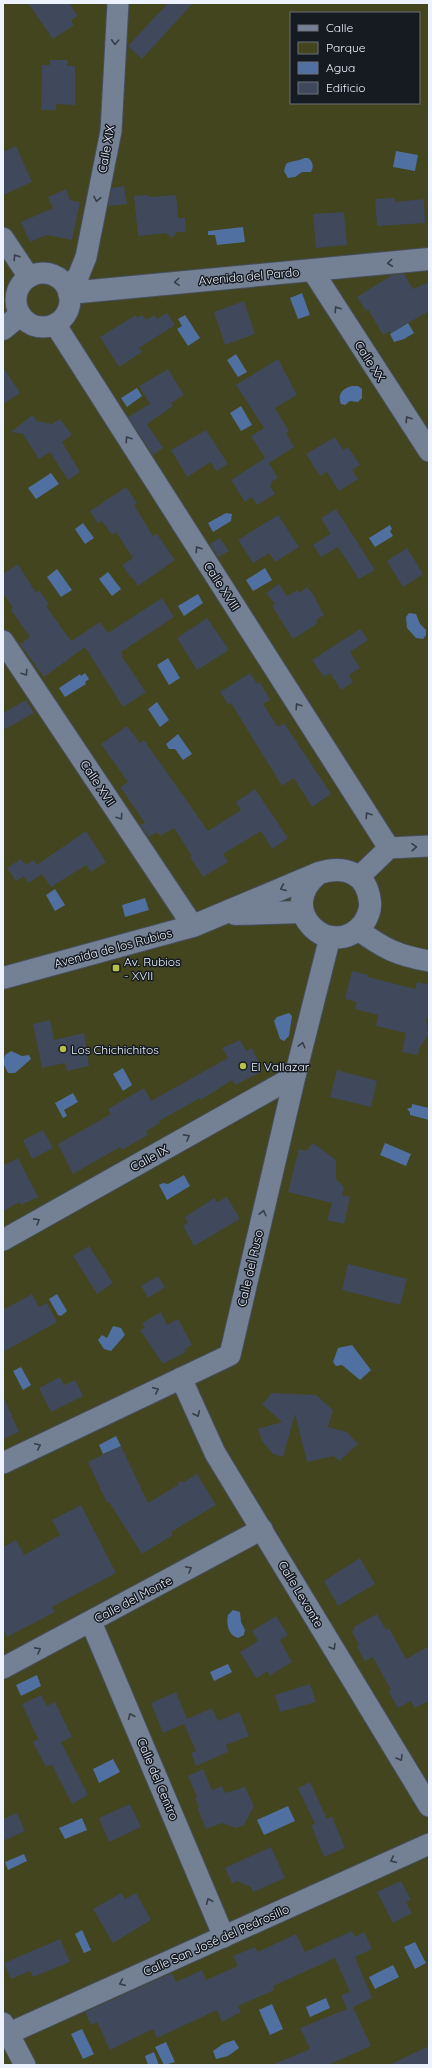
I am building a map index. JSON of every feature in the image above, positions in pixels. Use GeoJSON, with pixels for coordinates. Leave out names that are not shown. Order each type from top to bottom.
{"type":"FeatureCollection","features":[{"type":"Feature","properties":{"kind":"street","name":"Calle XIX"},"geometry":{"type":"LineString","coordinates":[[68,289],[78,277],[86,258],[111,131],[115,6]]}},
{"type":"Feature","properties":{"kind":"street"},"geometry":{"type":"LineString","coordinates":[[3,238],[29,277]]}},
{"type":"Feature","properties":{"kind":"street","name":"Avenida del Pardo"},"geometry":{"type":"LineString","coordinates":[[68,289],[312,270],[429,259]]}},
{"type":"Feature","properties":{"kind":"street","name":"Calle XX"},"geometry":{"type":"LineString","coordinates":[[312,270],[429,451]]}},
{"type":"Feature","properties":{"kind":"street"},"geometry":{"type":"LineString","coordinates":[[39,273],[49,274],[59,278],[68,289],[70,305],[65,317],[55,324],[46,327],[36,327],[27,322],[20,315],[16,305],[16,294],[21,284],[29,277],[39,273]]}},
{"type":"Feature","properties":{"kind":"street"},"geometry":{"type":"LineString","coordinates":[[3,329],[20,315]]}},
{"type":"Feature","properties":{"kind":"street","name":"Calle XVIII"},"geometry":{"type":"LineString","coordinates":[[55,324],[389,848]]}},
{"type":"Feature","properties":{"kind":"street","name":"Calle XVII"},"geometry":{"type":"LineString","coordinates":[[3,641],[193,926]]}},
{"type":"Feature","properties":{"kind":"street"},"geometry":{"type":"LineString","coordinates":[[319,873],[310,880],[304,890],[301,901],[302,912],[308,924],[318,933],[330,937],[344,937],[358,930],[367,919],[371,904],[368,890],[359,878],[389,848],[429,846]]}},
{"type":"Feature","properties":{"kind":"street","name":"Avenida de los Rubios"},"geometry":{"type":"LineString","coordinates":[[3,978],[193,926],[319,873],[333,869],[347,870],[359,878]]}},
{"type":"Feature","properties":{"kind":"street","name":"Avenida de los Rubios"},"geometry":{"type":"LineString","coordinates":[[222,915],[302,912]]}},
{"type":"Feature","properties":{"kind":"street"},"geometry":{"type":"LineString","coordinates":[[358,930],[387,950],[407,957],[429,961]]}},
{"type":"Feature","properties":{"kind":"street","name":"Calle del Ruso"},"geometry":{"type":"LineString","coordinates":[[3,1463],[230,1355],[295,1076],[330,937]]}},
{"type":"Feature","properties":{"kind":"street","name":"Calle IX"},"geometry":{"type":"LineString","coordinates":[[3,1240],[295,1076]]}},
{"type":"Feature","properties":{"kind":"street","name":"Calle Levante"},"geometry":{"type":"LineString","coordinates":[[181,1378],[215,1453],[429,1806]]}},
{"type":"Feature","properties":{"kind":"street","name":"Calle del Monte"},"geometry":{"type":"LineString","coordinates":[[3,1668],[262,1529]]}},
{"type":"Feature","properties":{"kind":"street","name":"Calle del Centro"},"geometry":{"type":"LineString","coordinates":[[91,1622],[224,1937]]}},
{"type":"Feature","properties":{"kind":"street","name":"Calle San José del Pedrosillo"},"geometry":{"type":"LineString","coordinates":[[5,2031],[224,1937],[429,1844]]}},
{"type":"Feature","properties":{"kind":"street"},"geometry":{"type":"LineString","coordinates":[[5,2031],[25,2065]]}},
{"type":"Feature","properties":{"kind":"green space"},"geometry":{"type":"Polygon","coordinates":[[[3,3],[429,3],[429,2065],[3,2065],[3,3]]]}},
{"type":"Feature","properties":{"kind":"water"},"geometry":{"type":"Polygon","coordinates":[[[396,151],[418,155],[415,171],[393,167],[396,151]]]}},
{"type":"Feature","properties":{"kind":"water"},"geometry":{"type":"Polygon","coordinates":[[[304,158],[310,159],[312,162],[311,172],[302,172],[295,177],[288,178],[284,171],[286,164],[304,158]]]}},
{"type":"Feature","properties":{"kind":"water"},"geometry":{"type":"Polygon","coordinates":[[[243,227],[245,242],[217,245],[215,235],[208,235],[208,231],[243,227]]]}},
{"type":"Feature","properties":{"kind":"water"},"geometry":{"type":"Polygon","coordinates":[[[302,293],[310,315],[298,319],[290,298],[302,293]]]}},
{"type":"Feature","properties":{"kind":"water"},"geometry":{"type":"Polygon","coordinates":[[[185,315],[200,338],[188,346],[177,329],[182,326],[178,319],[185,315]]]}},
{"type":"Feature","properties":{"kind":"water"},"geometry":{"type":"Polygon","coordinates":[[[408,323],[414,333],[404,339],[394,342],[390,334],[408,323]]]}},
{"type":"Feature","properties":{"kind":"water"},"geometry":{"type":"Polygon","coordinates":[[[236,354],[247,372],[238,377],[227,360],[236,354]]]}},
{"type":"Feature","properties":{"kind":"water"},"geometry":{"type":"Polygon","coordinates":[[[352,386],[358,386],[362,389],[362,398],[358,402],[350,401],[345,405],[341,404],[341,392],[352,386]]]}},
{"type":"Feature","properties":{"kind":"water"},"geometry":{"type":"Polygon","coordinates":[[[137,388],[142,396],[127,407],[121,398],[137,388]]]}},
{"type":"Feature","properties":{"kind":"water"},"geometry":{"type":"Polygon","coordinates":[[[241,406],[252,425],[241,431],[230,413],[241,406]]]}},
{"type":"Feature","properties":{"kind":"water"},"geometry":{"type":"Polygon","coordinates":[[[51,473],[59,484],[36,499],[28,488],[51,473]]]}},
{"type":"Feature","properties":{"kind":"water"},"geometry":{"type":"Polygon","coordinates":[[[226,513],[232,514],[231,521],[213,532],[208,523],[226,513]]]}},
{"type":"Feature","properties":{"kind":"water"},"geometry":{"type":"Polygon","coordinates":[[[83,523],[94,538],[85,544],[75,529],[83,523]]]}},
{"type":"Feature","properties":{"kind":"water"},"geometry":{"type":"Polygon","coordinates":[[[390,525],[392,529],[390,531],[393,536],[375,547],[369,538],[390,525]]]}},
{"type":"Feature","properties":{"kind":"water"},"geometry":{"type":"Polygon","coordinates":[[[265,568],[272,580],[253,591],[246,580],[265,568]]]}},
{"type":"Feature","properties":{"kind":"water"},"geometry":{"type":"Polygon","coordinates":[[[57,569],[72,590],[61,597],[47,577],[57,569]]]}},
{"type":"Feature","properties":{"kind":"water"},"geometry":{"type":"Polygon","coordinates":[[[108,572],[121,589],[112,596],[99,579],[108,572]]]}},
{"type":"Feature","properties":{"kind":"water"},"geometry":{"type":"Polygon","coordinates":[[[198,594],[203,603],[184,616],[178,606],[198,594]]]}},
{"type":"Feature","properties":{"kind":"water"},"geometry":{"type":"Polygon","coordinates":[[[409,613],[416,614],[420,624],[426,630],[426,635],[423,639],[416,638],[407,628],[406,617],[409,613]]]}},
{"type":"Feature","properties":{"kind":"water"},"geometry":{"type":"Polygon","coordinates":[[[168,658],[180,678],[169,685],[157,665],[168,658]]]}},
{"type":"Feature","properties":{"kind":"water"},"geometry":{"type":"Polygon","coordinates":[[[85,673],[89,679],[85,682],[86,684],[65,697],[59,688],[80,674],[81,676],[85,673]]]}},
{"type":"Feature","properties":{"kind":"water"},"geometry":{"type":"Polygon","coordinates":[[[157,702],[169,720],[160,727],[148,709],[157,702]]]}},
{"type":"Feature","properties":{"kind":"water"},"geometry":{"type":"Polygon","coordinates":[[[178,734],[192,754],[183,760],[175,749],[169,749],[166,744],[178,734]]]}},
{"type":"Feature","properties":{"kind":"water"},"geometry":{"type":"Polygon","coordinates":[[[55,889],[65,905],[55,911],[46,895],[55,889]]]}},
{"type":"Feature","properties":{"kind":"water"},"geometry":{"type":"Polygon","coordinates":[[[145,898],[149,910],[125,917],[122,905],[145,898]]]}},
{"type":"Feature","properties":{"kind":"water"},"geometry":{"type":"Polygon","coordinates":[[[289,1013],[292,1016],[289,1036],[284,1041],[280,1039],[274,1021],[277,1017],[289,1013]]]}},
{"type":"Feature","properties":{"kind":"water"},"geometry":{"type":"Polygon","coordinates":[[[11,1051],[22,1056],[29,1055],[31,1059],[15,1073],[8,1073],[3,1063],[5,1055],[11,1051]]]}},
{"type":"Feature","properties":{"kind":"water"},"geometry":{"type":"Polygon","coordinates":[[[123,1068],[132,1085],[123,1091],[113,1074],[123,1068]]]}},
{"type":"Feature","properties":{"kind":"water"},"geometry":{"type":"Polygon","coordinates":[[[73,1093],[78,1102],[64,1110],[67,1116],[63,1118],[55,1103],[73,1093]]]}},
{"type":"Feature","properties":{"kind":"water"},"geometry":{"type":"Polygon","coordinates":[[[412,1104],[429,1108],[429,1120],[410,1115],[410,1112],[407,1109],[412,1107],[412,1104]]]}},
{"type":"Feature","properties":{"kind":"water"},"geometry":{"type":"Polygon","coordinates":[[[385,1143],[411,1154],[406,1166],[380,1155],[385,1143]]]}},
{"type":"Feature","properties":{"kind":"water"},"geometry":{"type":"Polygon","coordinates":[[[184,1175],[190,1186],[167,1200],[159,1185],[163,1183],[168,1184],[184,1175]]]}},
{"type":"Feature","properties":{"kind":"water"},"geometry":{"type":"Polygon","coordinates":[[[57,1294],[67,1311],[61,1316],[58,1315],[49,1299],[57,1294]]]}},
{"type":"Feature","properties":{"kind":"water"},"geometry":{"type":"Polygon","coordinates":[[[113,1326],[121,1328],[125,1335],[111,1351],[104,1349],[98,1340],[102,1335],[107,1338],[113,1326]]]}},
{"type":"Feature","properties":{"kind":"water"},"geometry":{"type":"Polygon","coordinates":[[[352,1345],[371,1370],[360,1380],[342,1365],[336,1366],[333,1362],[338,1348],[352,1345]]]}},
{"type":"Feature","properties":{"kind":"water"},"geometry":{"type":"Polygon","coordinates":[[[21,1367],[31,1385],[23,1390],[13,1371],[21,1367]]]}},
{"type":"Feature","properties":{"kind":"water"},"geometry":{"type":"Polygon","coordinates":[[[116,1436],[121,1446],[103,1454],[99,1445],[116,1436]]]}},
{"type":"Feature","properties":{"kind":"water"},"geometry":{"type":"Polygon","coordinates":[[[233,1610],[240,1612],[241,1622],[245,1630],[244,1635],[238,1638],[235,1637],[228,1629],[228,1615],[233,1610]]]}},
{"type":"Feature","properties":{"kind":"water"},"geometry":{"type":"Polygon","coordinates":[[[228,1664],[232,1672],[214,1681],[210,1672],[228,1664]]]}},
{"type":"Feature","properties":{"kind":"water"},"geometry":{"type":"Polygon","coordinates":[[[37,1675],[41,1686],[21,1696],[16,1685],[37,1675]]]}},
{"type":"Feature","properties":{"kind":"water"},"geometry":{"type":"Polygon","coordinates":[[[113,1759],[120,1772],[99,1783],[93,1769],[113,1759]]]}},
{"type":"Feature","properties":{"kind":"water"},"geometry":{"type":"Polygon","coordinates":[[[288,1806],[295,1821],[264,1835],[257,1820],[288,1806]]]}},
{"type":"Feature","properties":{"kind":"water"},"geometry":{"type":"Polygon","coordinates":[[[82,1818],[87,1830],[65,1839],[59,1828],[82,1818]]]}},
{"type":"Feature","properties":{"kind":"water"},"geometry":{"type":"Polygon","coordinates":[[[24,1854],[27,1861],[8,1870],[5,1862],[24,1854]]]}},
{"type":"Feature","properties":{"kind":"water"},"geometry":{"type":"Polygon","coordinates":[[[82,1930],[91,1950],[84,1953],[75,1934],[82,1930]]]}},
{"type":"Feature","properties":{"kind":"water"},"geometry":{"type":"Polygon","coordinates":[[[415,1942],[426,1963],[415,1969],[404,1947],[415,1942]]]}},
{"type":"Feature","properties":{"kind":"water"},"geometry":{"type":"Polygon","coordinates":[[[393,1965],[399,1977],[375,1989],[369,1977],[393,1965]]]}},
{"type":"Feature","properties":{"kind":"water"},"geometry":{"type":"Polygon","coordinates":[[[326,1998],[330,2008],[310,2017],[306,2007],[326,1998]]]}},
{"type":"Feature","properties":{"kind":"water"},"geometry":{"type":"Polygon","coordinates":[[[272,2004],[283,2029],[270,2035],[259,2010],[272,2004]]]}},
{"type":"Feature","properties":{"kind":"water"},"geometry":{"type":"Polygon","coordinates":[[[82,2029],[94,2054],[83,2059],[71,2034],[82,2029]]]}},
{"type":"Feature","properties":{"kind":"water"},"geometry":{"type":"Polygon","coordinates":[[[234,2040],[239,2048],[228,2056],[216,2059],[213,2051],[223,2044],[234,2040]]]}},
{"type":"Feature","properties":{"kind":"water"},"geometry":{"type":"Polygon","coordinates":[[[166,2042],[175,2062],[164,2065],[155,2047],[166,2042]]]}},
{"type":"Feature","properties":{"kind":"water"},"geometry":{"type":"Polygon","coordinates":[[[154,2052],[159,2065],[148,2065],[145,2056],[154,2052]]]}},
{"type":"Feature","properties":{"kind":"building"},"geometry":{"type":"Polygon","coordinates":[[[28,3],[69,3],[78,16],[71,20],[74,25],[53,39],[28,3]]]}},
{"type":"Feature","properties":{"kind":"building"},"geometry":{"type":"Polygon","coordinates":[[[168,3],[193,3],[142,59],[128,46],[168,3]]]}},
{"type":"Feature","properties":{"kind":"building"},"geometry":{"type":"Polygon","coordinates":[[[50,60],[68,60],[67,66],[75,66],[75,105],[56,104],[56,110],[41,110],[42,65],[50,65],[50,60]]]}},
{"type":"Feature","properties":{"kind":"building"},"geometry":{"type":"Polygon","coordinates":[[[16,146],[32,182],[3,195],[3,152],[16,146]]]}},
{"type":"Feature","properties":{"kind":"building"},"geometry":{"type":"Polygon","coordinates":[[[124,186],[127,204],[108,206],[112,188],[124,186]]]}},
{"type":"Feature","properties":{"kind":"building"},"geometry":{"type":"Polygon","coordinates":[[[66,189],[70,200],[80,202],[72,240],[47,235],[30,242],[21,222],[53,208],[48,197],[66,189]]]}},
{"type":"Feature","properties":{"kind":"building"},"geometry":{"type":"Polygon","coordinates":[[[148,195],[149,197],[176,195],[178,218],[185,218],[186,232],[177,232],[172,238],[166,233],[138,236],[134,196],[148,195]]]}},
{"type":"Feature","properties":{"kind":"building"},"geometry":{"type":"Polygon","coordinates":[[[395,198],[395,202],[424,199],[425,223],[377,226],[375,199],[395,198]]]}},
{"type":"Feature","properties":{"kind":"building"},"geometry":{"type":"Polygon","coordinates":[[[344,212],[347,245],[316,248],[313,214],[344,212]]]}},
{"type":"Feature","properties":{"kind":"building"},"geometry":{"type":"Polygon","coordinates":[[[404,274],[413,289],[429,282],[429,311],[391,333],[390,331],[383,335],[368,309],[366,311],[357,297],[392,275],[404,274]]]}},
{"type":"Feature","properties":{"kind":"building"},"geometry":{"type":"Polygon","coordinates":[[[244,301],[255,334],[225,345],[214,312],[244,301]]]}},
{"type":"Feature","properties":{"kind":"building"},"geometry":{"type":"Polygon","coordinates":[[[167,313],[175,325],[139,348],[142,352],[119,367],[100,337],[136,315],[137,318],[142,315],[146,320],[154,315],[157,319],[167,313]]]}},
{"type":"Feature","properties":{"kind":"building"},"geometry":{"type":"Polygon","coordinates":[[[278,359],[297,395],[275,408],[289,431],[286,433],[294,447],[269,463],[278,478],[271,482],[272,484],[270,486],[275,494],[257,505],[252,497],[245,502],[231,480],[265,458],[251,436],[264,428],[236,385],[278,359]]]}},
{"type":"Feature","properties":{"kind":"building"},"geometry":{"type":"Polygon","coordinates":[[[3,367],[20,393],[3,404],[3,367]]]}},
{"type":"Feature","properties":{"kind":"building"},"geometry":{"type":"Polygon","coordinates":[[[168,369],[184,395],[171,403],[173,406],[147,424],[163,448],[153,455],[128,417],[150,404],[139,386],[168,369]]]}},
{"type":"Feature","properties":{"kind":"building"},"geometry":{"type":"Polygon","coordinates":[[[32,415],[37,421],[52,424],[60,419],[72,435],[62,442],[80,472],[68,480],[50,452],[39,459],[23,434],[11,432],[32,415]]]}},
{"type":"Feature","properties":{"kind":"building"},"geometry":{"type":"Polygon","coordinates":[[[206,430],[228,464],[216,471],[211,462],[187,477],[171,450],[206,430]]]}},
{"type":"Feature","properties":{"kind":"building"},"geometry":{"type":"Polygon","coordinates":[[[335,437],[343,450],[348,447],[360,465],[352,470],[358,479],[339,491],[327,472],[320,476],[306,454],[335,437]]]}},
{"type":"Feature","properties":{"kind":"building"},"geometry":{"type":"Polygon","coordinates":[[[126,487],[137,503],[134,505],[153,536],[157,534],[175,560],[138,586],[122,565],[133,558],[116,532],[112,535],[102,521],[98,524],[90,511],[126,487]]]}},
{"type":"Feature","properties":{"kind":"building"},"geometry":{"type":"Polygon","coordinates":[[[336,509],[375,570],[359,579],[338,547],[321,557],[313,545],[330,534],[321,518],[336,509]]]}},
{"type":"Feature","properties":{"kind":"building"},"geometry":{"type":"Polygon","coordinates":[[[278,515],[299,547],[275,562],[269,553],[253,563],[238,540],[278,515]]]}},
{"type":"Feature","properties":{"kind":"building"},"geometry":{"type":"Polygon","coordinates":[[[220,538],[229,551],[218,557],[210,544],[220,538]]]}},
{"type":"Feature","properties":{"kind":"building"},"geometry":{"type":"Polygon","coordinates":[[[407,548],[423,574],[403,587],[387,561],[407,548]]]}},
{"type":"Feature","properties":{"kind":"building"},"geometry":{"type":"Polygon","coordinates":[[[18,564],[36,593],[39,590],[49,604],[46,606],[71,641],[100,622],[108,633],[162,598],[174,617],[121,652],[122,657],[146,692],[123,707],[85,647],[44,677],[20,644],[30,637],[11,610],[13,608],[3,593],[3,574],[18,564]]]}},
{"type":"Feature","properties":{"kind":"building"},"geometry":{"type":"Polygon","coordinates":[[[279,584],[287,596],[297,590],[299,593],[307,587],[313,594],[324,615],[316,620],[318,623],[293,639],[272,606],[275,604],[266,593],[279,584]]]}},
{"type":"Feature","properties":{"kind":"building"},"geometry":{"type":"Polygon","coordinates":[[[207,618],[229,650],[197,670],[177,638],[207,618]]]}},
{"type":"Feature","properties":{"kind":"building"},"geometry":{"type":"Polygon","coordinates":[[[360,629],[368,640],[350,652],[360,668],[349,675],[353,682],[341,690],[330,673],[324,677],[312,660],[360,629]]]}},
{"type":"Feature","properties":{"kind":"building"},"geometry":{"type":"Polygon","coordinates":[[[250,673],[257,684],[260,682],[270,700],[263,704],[278,727],[284,723],[331,794],[312,807],[294,778],[282,786],[231,703],[228,704],[220,692],[250,673]]]}},
{"type":"Feature","properties":{"kind":"building"},"geometry":{"type":"Polygon","coordinates":[[[26,700],[34,713],[3,730],[3,713],[26,700]]]}},
{"type":"Feature","properties":{"kind":"building"},"geometry":{"type":"Polygon","coordinates":[[[127,726],[140,743],[144,740],[208,831],[241,810],[236,802],[255,789],[288,838],[272,849],[261,831],[223,854],[228,862],[203,877],[190,857],[192,856],[174,828],[160,836],[157,832],[149,837],[140,825],[145,823],[120,787],[128,782],[101,744],[127,726]]]}},
{"type":"Feature","properties":{"kind":"building"},"geometry":{"type":"Polygon","coordinates":[[[86,831],[106,862],[91,872],[86,865],[51,887],[42,874],[28,883],[24,876],[16,881],[7,868],[21,859],[26,865],[34,860],[37,865],[86,831]]]}},
{"type":"Feature","properties":{"kind":"building"},"geometry":{"type":"Polygon","coordinates":[[[352,971],[368,975],[368,977],[415,989],[417,982],[429,985],[429,1016],[426,1019],[428,1035],[419,1049],[418,1055],[402,1052],[406,1033],[376,1026],[378,1015],[355,1009],[357,1002],[345,999],[352,971]]]}},
{"type":"Feature","properties":{"kind":"building","name":"Los Chichichitos"},"geometry":{"type":"Polygon","coordinates":[[[50,1020],[54,1040],[84,1033],[89,1066],[67,1071],[65,1063],[42,1068],[33,1024],[50,1020]]]}},
{"type":"Feature","properties":{"kind":"building"},"geometry":{"type":"Polygon","coordinates":[[[240,1040],[246,1051],[252,1048],[263,1071],[235,1085],[232,1080],[201,1100],[200,1098],[159,1121],[160,1123],[146,1131],[148,1135],[122,1150],[120,1147],[73,1174],[58,1144],[111,1114],[108,1109],[144,1088],[151,1101],[228,1058],[222,1048],[240,1040]]]}},
{"type":"Feature","properties":{"kind":"building"},"geometry":{"type":"Polygon","coordinates":[[[337,1070],[377,1081],[371,1107],[330,1097],[337,1070]]]}},
{"type":"Feature","properties":{"kind":"building"},"geometry":{"type":"Polygon","coordinates":[[[43,1130],[53,1148],[32,1159],[23,1140],[43,1130]]]}},
{"type":"Feature","properties":{"kind":"building"},"geometry":{"type":"Polygon","coordinates":[[[313,1143],[336,1160],[336,1179],[344,1187],[342,1195],[350,1197],[344,1224],[327,1220],[332,1203],[288,1192],[299,1149],[306,1151],[313,1143]]]}},
{"type":"Feature","properties":{"kind":"building"},"geometry":{"type":"Polygon","coordinates":[[[18,1158],[38,1197],[21,1205],[20,1202],[3,1211],[3,1166],[18,1158]]]}},
{"type":"Feature","properties":{"kind":"building"},"geometry":{"type":"Polygon","coordinates":[[[227,1197],[240,1219],[194,1246],[183,1226],[188,1222],[185,1217],[214,1198],[217,1202],[227,1197]]]}},
{"type":"Feature","properties":{"kind":"building"},"geometry":{"type":"Polygon","coordinates":[[[89,1246],[113,1283],[97,1294],[73,1256],[89,1246]]]}},
{"type":"Feature","properties":{"kind":"building"},"geometry":{"type":"Polygon","coordinates":[[[348,1264],[407,1279],[400,1305],[342,1290],[348,1264]]]}},
{"type":"Feature","properties":{"kind":"building"},"geometry":{"type":"Polygon","coordinates":[[[158,1276],[165,1287],[148,1298],[141,1286],[158,1276]]]}},
{"type":"Feature","properties":{"kind":"building"},"geometry":{"type":"Polygon","coordinates":[[[32,1294],[39,1307],[47,1303],[57,1322],[3,1352],[3,1310],[32,1294]]]}},
{"type":"Feature","properties":{"kind":"building"},"geometry":{"type":"Polygon","coordinates":[[[161,1312],[167,1325],[178,1319],[192,1345],[184,1350],[186,1352],[163,1364],[140,1330],[145,1328],[142,1323],[161,1312]]]}},
{"type":"Feature","properties":{"kind":"building"},"geometry":{"type":"Polygon","coordinates":[[[60,1377],[64,1385],[75,1380],[83,1396],[51,1412],[39,1388],[60,1377]]]}},
{"type":"Feature","properties":{"kind":"building"},"geometry":{"type":"Polygon","coordinates":[[[272,1393],[316,1395],[333,1410],[328,1427],[347,1432],[358,1444],[339,1461],[334,1456],[307,1462],[295,1414],[283,1457],[273,1454],[262,1441],[258,1429],[282,1422],[262,1404],[272,1393]]]}},
{"type":"Feature","properties":{"kind":"building"},"geometry":{"type":"Polygon","coordinates":[[[3,1396],[19,1432],[3,1439],[3,1396]]]}},
{"type":"Feature","properties":{"kind":"building"},"geometry":{"type":"Polygon","coordinates":[[[121,1446],[148,1503],[178,1485],[179,1481],[184,1482],[197,1474],[216,1505],[171,1532],[173,1535],[142,1554],[109,1502],[107,1503],[88,1462],[121,1446]]]}},
{"type":"Feature","properties":{"kind":"building"},"geometry":{"type":"Polygon","coordinates":[[[81,1505],[116,1573],[52,1607],[55,1612],[7,1637],[3,1629],[3,1547],[16,1540],[24,1555],[60,1535],[52,1520],[81,1505]]]}},
{"type":"Feature","properties":{"kind":"building"},"geometry":{"type":"Polygon","coordinates":[[[360,1558],[375,1584],[338,1606],[324,1581],[360,1558]]]}},
{"type":"Feature","properties":{"kind":"building"},"geometry":{"type":"Polygon","coordinates":[[[377,1614],[386,1630],[389,1628],[406,1659],[429,1646],[429,1701],[415,1708],[411,1701],[398,1708],[388,1691],[391,1690],[373,1657],[365,1661],[357,1647],[359,1645],[352,1632],[355,1626],[377,1614]]]}},
{"type":"Feature","properties":{"kind":"building"},"geometry":{"type":"Polygon","coordinates":[[[276,1616],[288,1635],[280,1640],[292,1662],[269,1676],[268,1671],[256,1678],[240,1652],[258,1641],[252,1631],[276,1616]]]}},
{"type":"Feature","properties":{"kind":"building"},"geometry":{"type":"Polygon","coordinates":[[[310,1684],[316,1702],[280,1712],[275,1695],[310,1684]]]}},
{"type":"Feature","properties":{"kind":"building"},"geometry":{"type":"Polygon","coordinates":[[[176,1692],[187,1719],[212,1708],[218,1721],[239,1712],[249,1736],[226,1745],[228,1752],[196,1766],[191,1753],[196,1751],[184,1724],[163,1733],[151,1703],[176,1692]]]}},
{"type":"Feature","properties":{"kind":"building"},"geometry":{"type":"Polygon","coordinates":[[[41,1695],[47,1706],[55,1702],[72,1737],[61,1742],[88,1795],[72,1804],[52,1765],[46,1767],[33,1742],[38,1739],[22,1704],[41,1695]]]}},
{"type":"Feature","properties":{"kind":"building"},"geometry":{"type":"Polygon","coordinates":[[[203,1769],[212,1790],[222,1786],[225,1793],[245,1787],[254,1806],[244,1825],[236,1828],[222,1823],[206,1829],[197,1808],[199,1807],[195,1798],[197,1797],[188,1776],[203,1769]]]}},
{"type":"Feature","properties":{"kind":"building"},"geometry":{"type":"Polygon","coordinates":[[[310,1782],[327,1819],[332,1817],[345,1848],[324,1857],[311,1825],[315,1824],[298,1788],[310,1782]]]}},
{"type":"Feature","properties":{"kind":"building"},"geometry":{"type":"Polygon","coordinates":[[[130,1804],[141,1827],[109,1842],[99,1818],[130,1804]]]}},
{"type":"Feature","properties":{"kind":"building"},"geometry":{"type":"Polygon","coordinates":[[[17,1813],[25,1831],[3,1841],[3,1819],[17,1813]]]}},
{"type":"Feature","properties":{"kind":"building"},"geometry":{"type":"Polygon","coordinates":[[[271,1847],[285,1878],[253,1892],[251,1887],[237,1881],[232,1884],[225,1868],[271,1847]]]}},
{"type":"Feature","properties":{"kind":"building"},"geometry":{"type":"Polygon","coordinates":[[[401,1881],[411,1900],[406,1902],[412,1913],[393,1923],[377,1892],[401,1881]]]}},
{"type":"Feature","properties":{"kind":"building"},"geometry":{"type":"Polygon","coordinates":[[[121,1893],[125,1899],[136,1893],[151,1920],[113,1943],[93,1909],[121,1893]]]}},
{"type":"Feature","properties":{"kind":"building"},"geometry":{"type":"Polygon","coordinates":[[[352,1931],[355,1937],[364,1932],[372,1949],[355,1957],[372,1998],[353,2007],[371,2046],[328,2065],[272,2065],[310,2049],[300,2028],[347,2009],[341,1995],[350,1992],[335,1958],[273,1986],[274,1990],[238,2006],[241,2012],[222,2022],[217,2010],[157,2038],[153,2029],[110,2050],[97,2022],[91,2025],[85,2012],[172,1973],[176,1982],[202,1970],[206,1980],[238,1966],[233,1956],[255,1947],[258,1952],[296,1934],[305,1952],[352,1931]]]}},
{"type":"Feature","properties":{"kind":"building"},"geometry":{"type":"Polygon","coordinates":[[[60,1939],[70,1962],[33,1977],[30,1971],[11,1979],[4,1963],[60,1939]]]}},
{"type":"Feature","properties":{"kind":"building"},"geometry":{"type":"Polygon","coordinates":[[[429,2046],[429,2065],[389,2065],[429,2046]]]}},
{"type":"Feature","properties":{"kind":"place","name":"Av. Rubios - XVII"},"geometry":{"type":"Point","coordinates":[116,968]}},
{"type":"Feature","properties":{"kind":"place","name":"Los Chichichitos"},"geometry":{"type":"Point","coordinates":[63,1049]}},
{"type":"Feature","properties":{"kind":"place","name":"El Vallazar"},"geometry":{"type":"Point","coordinates":[243,1066]}}]}
